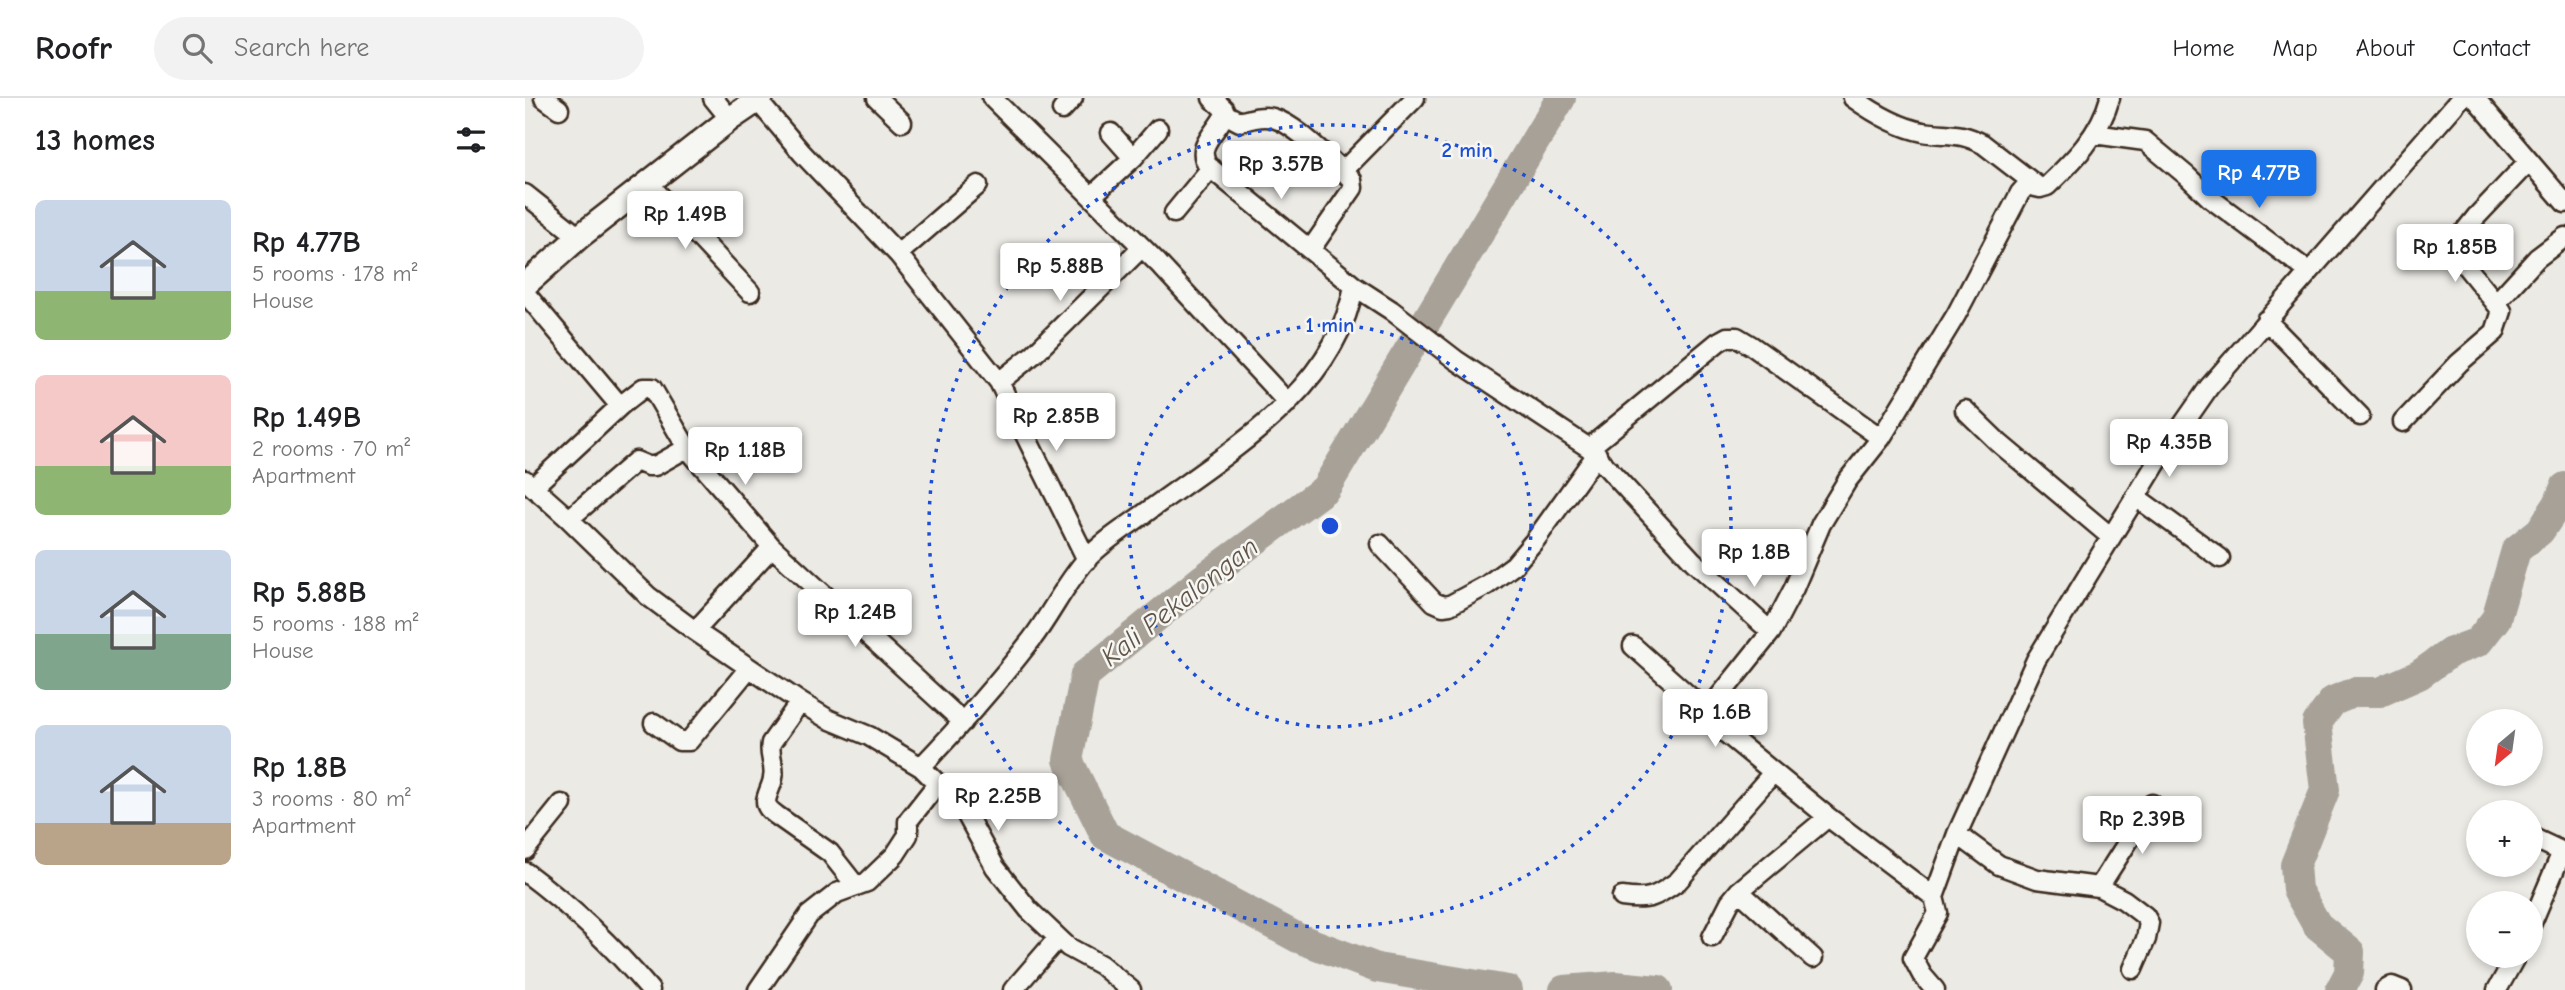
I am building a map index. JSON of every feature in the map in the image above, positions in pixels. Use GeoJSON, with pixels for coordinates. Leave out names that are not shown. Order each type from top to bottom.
{"type":"FeatureCollection","features":[{"type":"Feature","properties":{"kind":"main road"},"geometry":{"type":"LineString","coordinates":[[525,285],[579,237],[759,99]]}},
{"type":"Feature","properties":{"kind":"street"},"geometry":{"type":"LineString","coordinates":[[544,98],[559,109]]}},
{"type":"Feature","properties":{"kind":"street"},"geometry":{"type":"LineString","coordinates":[[713,98],[730,119]]}},
{"type":"Feature","properties":{"kind":"street"},"geometry":{"type":"LineString","coordinates":[[877,98],[902,122]]}},
{"type":"Feature","properties":{"kind":"street"},"geometry":{"type":"LineString","coordinates":[[992,98],[1142,247],[1288,403]]}},
{"type":"Feature","properties":{"kind":"street"},"geometry":{"type":"LineString","coordinates":[[1212,98],[1224,109],[1225,114],[1240,122],[1272,118],[1292,129],[1354,182],[1353,188],[1311,249]]}},
{"type":"Feature","properties":{"kind":"street"},"geometry":{"type":"LineString","coordinates":[[1343,171],[1415,98]]}},
{"type":"Feature","properties":{"kind":"street"},"geometry":{"type":"LineString","coordinates":[[1853,98],[1903,127],[1926,132],[1959,133],[1972,138],[2041,188]]}},
{"type":"Feature","properties":{"kind":"street"},"geometry":{"type":"LineString","coordinates":[[1707,712],[1771,632],[1794,588],[1821,524],[1847,481],[1881,438],[1956,315],[2020,193],[2027,186],[2041,188],[2050,183],[2094,134],[2103,121],[2110,98]]}},
{"type":"Feature","properties":{"kind":"street"},"geometry":{"type":"LineString","coordinates":[[1935,990],[1922,975],[1913,958],[1938,913],[1934,897],[1957,834],[2036,660],[2136,497],[2209,387],[2461,98]]}},
{"type":"Feature","properties":{"kind":"street"},"geometry":{"type":"LineString","coordinates":[[2475,98],[2565,203]]}},
{"type":"Feature","properties":{"kind":"street"},"geometry":{"type":"LineString","coordinates":[[759,99],[802,153],[898,254],[999,382],[1087,560]]}},
{"type":"Feature","properties":{"kind":"street"},"geometry":{"type":"LineString","coordinates":[[1225,114],[1208,138],[1204,149],[1203,159],[1211,168],[1354,286],[1456,359],[1593,451],[1693,561],[1771,632]]}},
{"type":"Feature","properties":{"kind":"street"},"geometry":{"type":"LineString","coordinates":[[1092,196],[1133,158],[1158,128]]}},
{"type":"Feature","properties":{"kind":"street"},"geometry":{"type":"LineString","coordinates":[[1111,132],[1133,158]]}},
{"type":"Feature","properties":{"kind":"street"},"geometry":{"type":"LineString","coordinates":[[2094,134],[2144,141],[2210,198],[2308,271]]}},
{"type":"Feature","properties":{"kind":"street"},"geometry":{"type":"LineString","coordinates":[[2403,422],[2459,363],[2495,332],[2502,311],[2457,255],[2453,246],[2476,217],[2529,161]]}},
{"type":"Feature","properties":{"kind":"street"},"geometry":{"type":"LineString","coordinates":[[1174,214],[1211,168]]}},
{"type":"Feature","properties":{"kind":"street"},"geometry":{"type":"LineString","coordinates":[[647,183],[750,292]]}},
{"type":"Feature","properties":{"kind":"street"},"geometry":{"type":"LineString","coordinates":[[898,254],[978,185]]}},
{"type":"Feature","properties":{"kind":"street"},"geometry":{"type":"LineString","coordinates":[[525,194],[579,237]]}},
{"type":"Feature","properties":{"kind":"street"},"geometry":{"type":"LineString","coordinates":[[2496,303],[2537,258],[2565,237]]}},
{"type":"Feature","properties":{"kind":"street"},"geometry":{"type":"LineString","coordinates":[[999,382],[1042,347],[1142,247]]}},
{"type":"Feature","properties":{"kind":"street"},"geometry":{"type":"LineString","coordinates":[[921,767],[964,722],[1034,636],[1087,560],[1288,403],[1319,369],[1343,326],[1354,286]]}},
{"type":"Feature","properties":{"kind":"street"},"geometry":{"type":"LineString","coordinates":[[525,293],[620,406]]}},
{"type":"Feature","properties":{"kind":"street"},"geometry":{"type":"LineString","coordinates":[[2266,320],[2360,416]]}},
{"type":"Feature","properties":{"kind":"street"},"geometry":{"type":"LineString","coordinates":[[1380,544],[1438,605],[1450,605],[1493,582],[1514,565],[1536,540],[1593,451],[1658,390],[1681,374],[1700,355],[1727,337],[1737,337],[1752,346],[1881,438]]}},
{"type":"Feature","properties":{"kind":"street"},"geometry":{"type":"LineString","coordinates":[[964,722],[772,547],[687,448],[652,388],[643,388],[529,483],[648,596],[695,631],[828,719],[869,736],[921,767],[964,810],[995,867],[1029,910],[1068,947],[1101,965],[1131,990]]}},
{"type":"Feature","properties":{"kind":"street"},"geometry":{"type":"LineString","coordinates":[[1965,410],[1999,443],[2111,537]]}},
{"type":"Feature","properties":{"kind":"street"},"geometry":{"type":"LineString","coordinates":[[569,519],[636,461],[655,466],[687,448]]}},
{"type":"Feature","properties":{"kind":"street"},"geometry":{"type":"LineString","coordinates":[[2136,497],[2220,558]]}},
{"type":"Feature","properties":{"kind":"street"},"geometry":{"type":"LineString","coordinates":[[695,631],[772,547]]}},
{"type":"Feature","properties":{"kind":"street"},"geometry":{"type":"LineString","coordinates":[[1633,646],[1707,712],[1711,721],[1772,774],[1934,897]]}},
{"type":"Feature","properties":{"kind":"street"},"geometry":{"type":"LineString","coordinates":[[654,723],[679,741],[689,741],[749,668]]}},
{"type":"Feature","properties":{"kind":"street"},"geometry":{"type":"LineString","coordinates":[[800,702],[771,743],[769,751],[774,766],[773,780],[766,803],[768,809],[830,853],[856,886]]}},
{"type":"Feature","properties":{"kind":"street"},"geometry":{"type":"LineString","coordinates":[[1622,897],[1643,900],[1653,897],[1678,881],[1772,774]]}},
{"type":"Feature","properties":{"kind":"street"},"geometry":{"type":"LineString","coordinates":[[758,990],[809,915],[826,900],[867,882],[895,855],[908,835],[908,821],[938,783]]}},
{"type":"Feature","properties":{"kind":"street"},"geometry":{"type":"LineString","coordinates":[[2099,887],[2152,803]]}},
{"type":"Feature","properties":{"kind":"street"},"geometry":{"type":"LineString","coordinates":[[525,850],[562,804]]}},
{"type":"Feature","properties":{"kind":"street"},"geometry":{"type":"LineString","coordinates":[[1712,937],[1730,902],[1739,891],[1828,817]]}},
{"type":"Feature","properties":{"kind":"street"},"geometry":{"type":"LineString","coordinates":[[1957,834],[1999,865],[2022,874],[2074,886],[2099,887],[2145,916],[2149,923],[2146,939],[2133,969]]}},
{"type":"Feature","properties":{"kind":"street"},"geometry":{"type":"LineString","coordinates":[[2543,843],[2563,852],[2543,898]]}},
{"type":"Feature","properties":{"kind":"street"},"geometry":{"type":"LineString","coordinates":[[525,872],[601,934],[650,990]]}},
{"type":"Feature","properties":{"kind":"street"},"geometry":{"type":"LineString","coordinates":[[1739,891],[1813,958]]}},
{"type":"Feature","properties":{"kind":"street"},"geometry":{"type":"LineString","coordinates":[[1013,990],[1058,938]]}},
{"type":"Feature","properties":{"kind":"street"},"geometry":{"type":"LineString","coordinates":[[2497,990],[2509,968]]}},
{"type":"Feature","properties":{"kind":"street"},"geometry":{"type":"LineString","coordinates":[[770,975],[782,990]]}},
{"type":"Feature","properties":{"kind":"street"},"geometry":{"type":"LineString","coordinates":[[2385,990],[2392,986],[2402,990]]}},
{"type":"Feature","properties":{"kind":"waterway","name":"Kali Pekalongan"},"geometry":{"type":"LineString","coordinates":[[1508,990],[1377,968],[1298,938],[1105,835],[1068,760],[1085,675],[1204,578],[1325,489],[1561,98]]}},
{"type":"Feature","properties":{"kind":"waterway"},"geometry":{"type":"LineString","coordinates":[[2340,990],[2349,973],[2350,952],[2317,925],[2297,890],[2295,865],[2325,790],[2317,723],[2333,701],[2355,692],[2380,692],[2419,675],[2451,652],[2478,642],[2496,619],[2516,550],[2540,531],[2558,504],[2565,487]]}},
{"type":"Feature","properties":{"kind":"waterway","name":"Kali Pekalongan"},"geometry":{"type":"LineString","coordinates":[[1564,990],[1616,986],[1658,990]]}}]}
